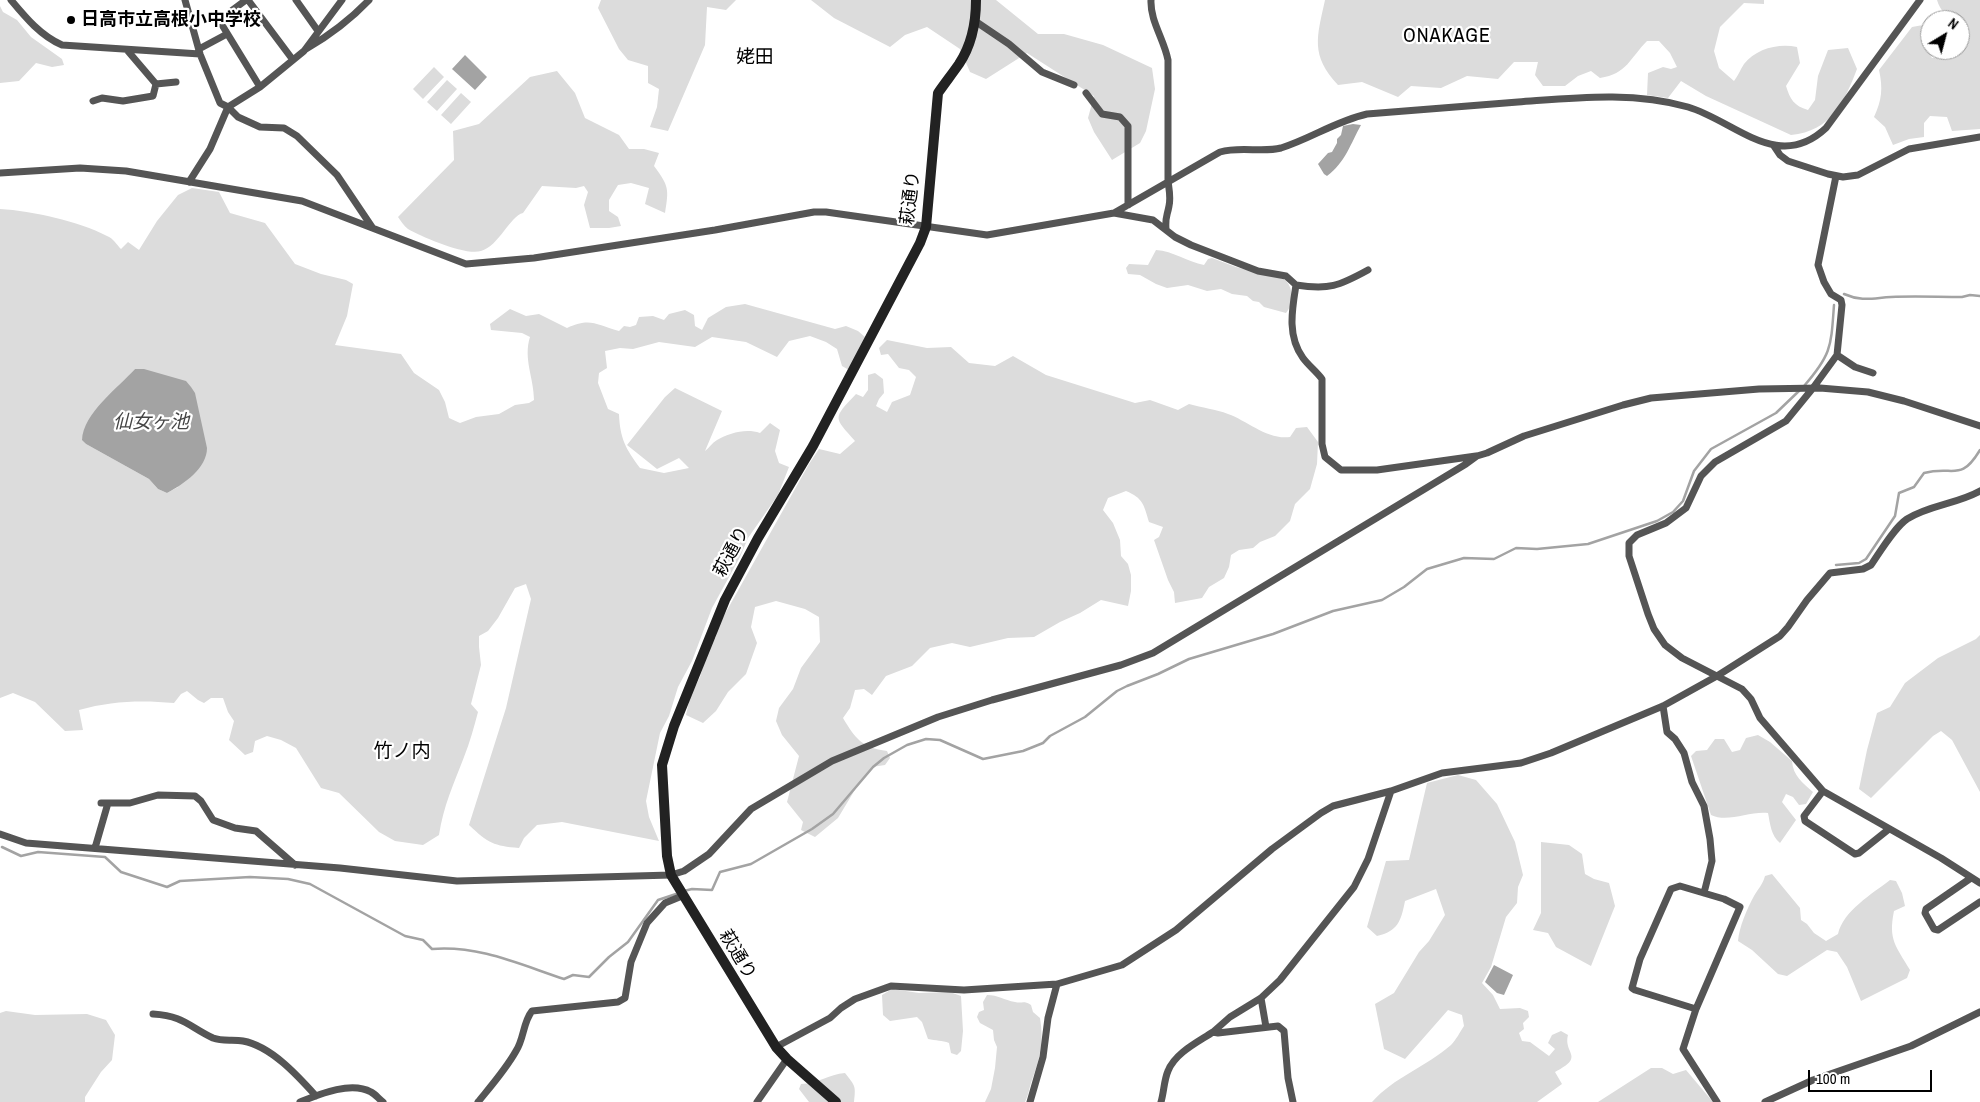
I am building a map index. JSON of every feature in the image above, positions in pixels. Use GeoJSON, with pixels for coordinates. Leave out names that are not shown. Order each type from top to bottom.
{"type":"FeatureCollection","features":[{"type":"Feature","properties":{"kind":"street"},"geometry":{"type":"LineString","coordinates":[[11,0],[23,15],[49,40],[62,45],[127,50],[200,52],[227,34]]}},
{"type":"Feature","properties":{"kind":"street"},"geometry":{"type":"LineString","coordinates":[[185,0],[200,52],[220,103],[228,107],[238,117],[260,127],[284,128],[297,136],[337,175],[372,227]]}},
{"type":"Feature","properties":{"kind":"street"},"geometry":{"type":"LineString","coordinates":[[260,87],[219,20],[247,0],[293,60]]}},
{"type":"Feature","properties":{"kind":"street"},"geometry":{"type":"LineString","coordinates":[[296,0],[318,31]]}},
{"type":"Feature","properties":{"kind":"street"},"geometry":{"type":"LineString","coordinates":[[304,51],[342,0]]}},
{"type":"Feature","properties":{"kind":"street"},"geometry":{"type":"LineString","coordinates":[[189,182],[210,150],[228,107],[260,87],[304,51],[331,34],[356,14],[368,0]]}},
{"type":"Feature","properties":{"kind":"street","name":"萩通り"},"geometry":{"type":"LineString","coordinates":[[836,1102],[776,1047],[682,896],[671,875],[667,856],[662,765],[674,726],[725,600],[758,538],[813,446],[911,262],[926,227],[938,93],[959,63],[968,46],[975,21],[976,0]]}},
{"type":"Feature","properties":{"kind":"street"},"geometry":{"type":"LineString","coordinates":[[1151,0],[1154,22],[1166,48],[1168,60],[1168,181],[1170,194],[1169,206],[1165,217],[1166,229]]}},
{"type":"Feature","properties":{"kind":"street"},"geometry":{"type":"LineString","coordinates":[[1114,213],[1220,152],[1233,148],[1279,148],[1348,118],[1367,114],[1602,96],[1648,100],[1688,107],[1774,146],[1790,146],[1803,143],[1820,134],[1826,128],[1920,0]]}},
{"type":"Feature","properties":{"kind":"street"},"geometry":{"type":"LineString","coordinates":[[975,21],[1009,44],[1042,72],[1074,85]]}},
{"type":"Feature","properties":{"kind":"street"},"geometry":{"type":"LineString","coordinates":[[127,50],[156,84]]}},
{"type":"Feature","properties":{"kind":"street"},"geometry":{"type":"LineString","coordinates":[[156,84],[176,82]]}},
{"type":"Feature","properties":{"kind":"street"},"geometry":{"type":"LineString","coordinates":[[93,101],[102,98],[123,101],[153,96],[156,84]]}},
{"type":"Feature","properties":{"kind":"street"},"geometry":{"type":"LineString","coordinates":[[1086,93],[1102,114],[1120,116],[1128,126],[1128,205]]}},
{"type":"Feature","properties":{"kind":"street"},"geometry":{"type":"LineString","coordinates":[[1774,146],[1780,155],[1788,161],[1836,176],[1850,177],[1858,175],[1909,149],[1980,136]]}},
{"type":"Feature","properties":{"kind":"street"},"geometry":{"type":"LineString","coordinates":[[0,173],[80,168],[126,171],[302,201],[466,264],[488,264],[544,257],[715,230],[806,213],[826,212],[987,235],[1114,213],[1145,217],[1153,220],[1175,237],[1258,271],[1286,276],[1296,285],[1319,288],[1342,284],[1368,270]]}},
{"type":"Feature","properties":{"kind":"street"},"geometry":{"type":"LineString","coordinates":[[1836,176],[1818,265],[1831,294],[1841,300],[1837,355],[1786,421],[1707,469],[1697,482],[1686,508],[1666,524],[1637,535],[1629,542],[1629,556],[1654,629],[1665,645],[1682,658],[1742,690],[1751,699],[1760,718],[1823,792],[1941,858],[1980,883]]}},
{"type":"Feature","properties":{"kind":"street"},"geometry":{"type":"LineString","coordinates":[[1153,220],[1165,217]]}},
{"type":"Feature","properties":{"kind":"street"},"geometry":{"type":"LineString","coordinates":[[1296,285],[1292,310],[1295,344],[1304,359],[1322,379],[1322,444],[1325,457],[1341,470],[1377,470],[1477,456],[1524,436],[1651,398],[1759,389],[1813,388],[1868,392],[1980,426]]}},
{"type":"Feature","properties":{"kind":"street"},"geometry":{"type":"LineString","coordinates":[[1837,355],[1855,367],[1873,373]]}},
{"type":"Feature","properties":{"kind":"street"},"geometry":{"type":"LineString","coordinates":[[0,834],[26,843],[340,868],[457,881],[671,875],[684,871],[708,854],[751,809],[832,761],[938,717],[992,700],[1121,665],[1153,653],[1477,456]]}},
{"type":"Feature","properties":{"kind":"street"},"geometry":{"type":"LineString","coordinates":[[776,1047],[830,1018],[855,999],[892,986],[964,990],[1057,984],[1122,965],[1176,930],[1308,821],[1334,806],[1390,791],[1442,774],[1521,763],[1552,753],[1663,706],[1717,676],[1780,636],[1830,573],[1863,569],[1871,565],[1906,520],[1918,514],[1969,497],[1980,491]]}},
{"type":"Feature","properties":{"kind":"street"},"geometry":{"type":"LineString","coordinates":[[1663,706],[1667,732],[1675,739],[1684,753],[1692,782],[1704,806],[1712,861],[1704,893]]}},
{"type":"Feature","properties":{"kind":"street"},"geometry":{"type":"LineString","coordinates":[[1161,1102],[1167,1072],[1172,1064],[1183,1052],[1213,1032],[1230,1017],[1261,998],[1280,980],[1354,886],[1368,859],[1390,791]]}},
{"type":"Feature","properties":{"kind":"street"},"geometry":{"type":"LineString","coordinates":[[1823,792],[1804,816],[1805,821],[1855,854],[1860,853],[1889,829]]}},
{"type":"Feature","properties":{"kind":"street"},"geometry":{"type":"LineString","coordinates":[[95,848],[104,803],[130,803],[158,795],[195,796],[201,801],[213,820],[235,828],[256,831],[295,865]]}},
{"type":"Feature","properties":{"kind":"street"},"geometry":{"type":"LineString","coordinates":[[1971,878],[1926,909],[1925,913],[1934,929],[1938,930],[1980,902]]}},
{"type":"Feature","properties":{"kind":"street"},"geometry":{"type":"LineString","coordinates":[[1696,1009],[1632,988],[1640,958],[1671,890],[1680,886],[1740,907],[1696,1009],[1683,1048],[1717,1102]]}},
{"type":"Feature","properties":{"kind":"street"},"geometry":{"type":"LineString","coordinates":[[478,1102],[516,1052],[522,1040],[528,1016],[532,1011],[618,1002],[625,998],[631,962],[647,923],[666,903],[682,896]]}},
{"type":"Feature","properties":{"kind":"street"},"geometry":{"type":"LineString","coordinates":[[1030,1102],[1043,1057],[1048,1018],[1057,984]]}},
{"type":"Feature","properties":{"kind":"street"},"geometry":{"type":"LineString","coordinates":[[1261,998],[1266,1027]]}},
{"type":"Feature","properties":{"kind":"street"},"geometry":{"type":"LineString","coordinates":[[1765,1102],[1814,1080],[1911,1046],[1980,1012]]}},
{"type":"Feature","properties":{"kind":"street"},"geometry":{"type":"LineString","coordinates":[[153,1014],[182,1019],[214,1038],[252,1044],[276,1057],[294,1071],[316,1096]]}},
{"type":"Feature","properties":{"kind":"street"},"geometry":{"type":"LineString","coordinates":[[1213,1032],[1278,1026],[1284,1031],[1288,1078],[1293,1102]]}},
{"type":"Feature","properties":{"kind":"street"},"geometry":{"type":"LineString","coordinates":[[757,1102],[787,1059]]}},
{"type":"Feature","properties":{"kind":"street"},"geometry":{"type":"LineString","coordinates":[[300,1102],[346,1088],[356,1088],[371,1092],[383,1102]]}},
{"type":"Feature","properties":{"kind":"shaded area"},"geometry":{"type":"Polygon","coordinates":[[[601,0],[736,0],[726,10],[707,7],[705,45],[668,131],[650,127],[657,107],[659,89],[648,83],[648,66],[628,60],[619,49],[598,8],[601,0]]]}},
{"type":"Feature","properties":{"kind":"shaded area"},"geometry":{"type":"Polygon","coordinates":[[[811,0],[996,0],[1038,34],[1064,34],[1103,45],[1152,68],[1155,89],[1146,131],[1140,143],[1112,160],[1094,132],[1088,118],[1094,96],[1027,53],[986,79],[970,72],[960,49],[927,27],[905,35],[890,47],[834,18],[811,0]]]}},
{"type":"Feature","properties":{"kind":"shaded area"},"geometry":{"type":"Polygon","coordinates":[[[1325,0],[1764,0],[1764,4],[1744,3],[1720,27],[1714,51],[1719,68],[1734,81],[1744,64],[1755,54],[1768,48],[1782,46],[1797,47],[1800,63],[1786,86],[1793,101],[1808,110],[1815,100],[1818,76],[1828,50],[1848,48],[1857,69],[1841,104],[1826,121],[1816,128],[1791,135],[1706,96],[1681,81],[1668,98],[1647,95],[1648,73],[1663,67],[1671,69],[1677,67],[1670,53],[1659,41],[1647,41],[1627,64],[1616,73],[1600,78],[1591,71],[1578,76],[1565,86],[1543,86],[1535,75],[1538,62],[1514,62],[1498,79],[1467,76],[1441,88],[1411,86],[1398,97],[1362,82],[1338,85],[1329,74],[1319,55],[1318,45],[1318,35],[1325,0]]]}},
{"type":"Feature","properties":{"kind":"shaded area"},"geometry":{"type":"Polygon","coordinates":[[[1937,0],[1980,0],[1980,129],[1952,131],[1947,117],[1930,116],[1924,123],[1924,137],[1909,139],[1893,145],[1885,127],[1874,117],[1881,94],[1879,70],[1912,27],[1920,26],[1920,60],[1970,60],[1970,10],[1942,10],[1937,0]]]}},
{"type":"Feature","properties":{"kind":"shaded area"},"geometry":{"type":"Polygon","coordinates":[[[0,6],[3,12],[17,20],[31,37],[62,59],[64,65],[52,67],[36,63],[19,81],[0,83],[0,6]]]}},
{"type":"Feature","properties":{"kind":"shaded area"},"geometry":{"type":"Polygon","coordinates":[[[434,67],[444,77],[423,99],[413,89],[434,67]]]}},
{"type":"Feature","properties":{"kind":"shaded area"},"geometry":{"type":"Polygon","coordinates":[[[557,71],[575,93],[585,118],[619,135],[629,149],[644,149],[659,153],[654,166],[663,178],[667,188],[665,213],[645,204],[649,188],[631,183],[618,185],[609,200],[609,211],[618,217],[621,226],[590,228],[584,205],[588,192],[584,186],[576,188],[542,186],[523,213],[513,220],[499,238],[481,251],[465,251],[444,245],[407,228],[398,217],[454,160],[453,131],[479,124],[530,77],[557,71]]]}},
{"type":"Feature","properties":{"kind":"shaded area"},"geometry":{"type":"Polygon","coordinates":[[[447,80],[457,89],[437,111],[427,102],[447,80]]]}},
{"type":"Feature","properties":{"kind":"shaded area"},"geometry":{"type":"Polygon","coordinates":[[[461,93],[471,102],[451,124],[441,115],[461,93]]]}},
{"type":"Feature","properties":{"kind":"shaded area"},"geometry":{"type":"Polygon","coordinates":[[[192,188],[219,192],[230,213],[265,223],[295,264],[353,284],[347,316],[335,345],[401,354],[414,373],[439,390],[445,402],[449,418],[460,423],[476,417],[499,414],[515,405],[529,403],[534,400],[528,361],[530,337],[522,333],[491,330],[490,324],[510,309],[526,316],[539,314],[567,328],[582,323],[593,323],[619,331],[624,326],[636,325],[639,317],[653,316],[664,320],[669,314],[685,310],[694,315],[695,326],[702,330],[708,318],[726,307],[745,304],[835,329],[846,326],[858,331],[865,337],[863,345],[849,370],[842,366],[837,349],[826,342],[810,336],[789,341],[777,357],[746,342],[712,337],[695,347],[659,342],[633,349],[620,348],[605,351],[607,368],[599,373],[598,383],[608,409],[619,414],[625,443],[640,468],[664,473],[689,468],[679,458],[657,469],[627,445],[665,397],[675,388],[722,411],[705,451],[715,441],[727,435],[743,431],[760,433],[770,423],[780,430],[775,451],[779,463],[789,467],[778,495],[748,538],[740,557],[712,608],[692,661],[678,687],[669,716],[660,733],[646,801],[649,817],[659,841],[562,822],[537,825],[524,838],[519,848],[497,845],[481,836],[469,825],[506,708],[531,599],[526,584],[515,588],[498,618],[488,631],[479,636],[481,665],[471,704],[478,712],[468,746],[446,805],[439,835],[423,845],[395,841],[379,832],[339,793],[321,788],[296,748],[281,740],[267,736],[255,741],[253,752],[245,755],[229,740],[234,721],[228,712],[223,698],[211,698],[204,703],[187,691],[181,694],[174,703],[126,702],[91,707],[79,710],[83,730],[65,731],[35,702],[13,693],[0,698],[0,209],[41,214],[69,221],[109,237],[121,249],[128,242],[139,250],[157,221],[178,195],[192,188]],[[135,369],[82,439],[86,444],[149,479],[158,489],[167,493],[178,487],[135,369]]]}},
{"type":"Feature","properties":{"kind":"shaded area"},"geometry":{"type":"Polygon","coordinates":[[[1156,250],[1168,252],[1204,265],[1208,259],[1212,258],[1236,267],[1284,279],[1290,286],[1292,296],[1289,309],[1286,313],[1264,307],[1247,296],[1232,294],[1221,289],[1207,291],[1188,285],[1167,288],[1140,275],[1128,274],[1126,268],[1129,264],[1148,265],[1156,250]]]}},
{"type":"Feature","properties":{"kind":"shaded area"},"geometry":{"type":"Polygon","coordinates":[[[887,340],[927,348],[951,347],[969,363],[995,366],[1013,356],[1046,375],[1135,403],[1150,400],[1178,410],[1189,404],[1223,412],[1273,436],[1290,437],[1296,428],[1307,427],[1318,442],[1317,464],[1310,489],[1295,504],[1290,521],[1275,536],[1260,542],[1253,548],[1239,550],[1231,555],[1229,567],[1224,578],[1209,587],[1202,598],[1175,603],[1174,592],[1154,540],[1159,537],[1163,527],[1149,522],[1142,503],[1136,496],[1126,491],[1108,498],[1103,510],[1113,523],[1120,540],[1121,556],[1128,564],[1131,575],[1131,591],[1128,606],[1101,600],[1034,637],[1008,638],[970,647],[952,643],[930,648],[912,666],[886,676],[872,695],[864,689],[855,690],[850,708],[843,718],[860,741],[878,750],[887,751],[890,758],[885,765],[872,767],[859,783],[838,818],[815,837],[801,830],[803,822],[787,802],[799,756],[782,735],[776,721],[779,708],[793,689],[801,668],[820,642],[819,617],[805,609],[776,601],[755,607],[751,627],[757,643],[746,674],[728,692],[716,711],[703,723],[686,715],[690,697],[700,677],[709,646],[716,637],[717,628],[809,464],[819,449],[840,454],[855,441],[840,422],[839,418],[843,409],[856,394],[863,397],[868,390],[868,375],[875,373],[883,379],[884,393],[876,406],[887,412],[892,402],[910,395],[916,377],[909,370],[899,368],[888,354],[881,355],[879,348],[887,340]]]}},
{"type":"Feature","properties":{"kind":"shaded area"},"geometry":{"type":"Polygon","coordinates":[[[1980,635],[1980,792],[1952,740],[1941,731],[1933,736],[1871,798],[1859,789],[1877,713],[1890,707],[1905,683],[1938,658],[1976,639],[1980,635]]]}},
{"type":"Feature","properties":{"kind":"shaded area"},"geometry":{"type":"Polygon","coordinates":[[[1758,735],[1770,742],[1792,761],[1796,775],[1813,792],[1806,804],[1799,805],[1793,797],[1786,794],[1782,802],[1796,820],[1780,843],[1773,833],[1768,813],[1724,818],[1711,815],[1691,756],[1696,751],[1707,750],[1715,739],[1724,739],[1732,752],[1740,750],[1746,738],[1758,735]]]}},
{"type":"Feature","properties":{"kind":"shaded area"},"geometry":{"type":"Polygon","coordinates":[[[1458,775],[1476,780],[1497,804],[1515,842],[1523,875],[1518,887],[1517,903],[1506,917],[1491,967],[1482,983],[1493,995],[1500,1009],[1520,1008],[1528,1011],[1529,1017],[1523,1023],[1524,1029],[1519,1033],[1522,1041],[1530,1042],[1549,1056],[1555,1049],[1548,1043],[1552,1035],[1561,1031],[1568,1035],[1567,1041],[1571,1058],[1564,1067],[1555,1072],[1562,1084],[1537,1102],[1372,1102],[1390,1086],[1451,1045],[1464,1026],[1462,1015],[1448,1010],[1405,1059],[1384,1049],[1375,1004],[1394,993],[1419,952],[1429,941],[1445,915],[1436,889],[1405,901],[1400,920],[1390,931],[1377,936],[1367,927],[1386,861],[1409,860],[1427,783],[1458,775]]]}},
{"type":"Feature","properties":{"kind":"shaded area"},"geometry":{"type":"Polygon","coordinates":[[[1541,842],[1569,845],[1582,854],[1585,874],[1594,879],[1609,883],[1615,906],[1591,966],[1556,947],[1548,933],[1533,930],[1541,913],[1541,842]]]}},
{"type":"Feature","properties":{"kind":"shaded area"},"geometry":{"type":"Polygon","coordinates":[[[1772,874],[1800,908],[1801,920],[1814,933],[1826,941],[1838,934],[1846,918],[1859,904],[1890,880],[1896,881],[1902,893],[1905,906],[1894,911],[1892,929],[1894,942],[1910,970],[1907,978],[1861,1001],[1847,967],[1837,952],[1827,950],[1787,976],[1778,974],[1752,950],[1738,941],[1751,901],[1765,876],[1772,874]]]}},
{"type":"Feature","properties":{"kind":"shaded area"},"geometry":{"type":"Polygon","coordinates":[[[892,989],[919,993],[950,992],[961,996],[963,1031],[961,1051],[957,1055],[951,1053],[949,1043],[928,1039],[922,1022],[917,1017],[890,1021],[883,1015],[882,995],[892,989]]]}},
{"type":"Feature","properties":{"kind":"shaded area"},"geometry":{"type":"Polygon","coordinates":[[[987,995],[1031,1005],[1033,1012],[1040,1018],[1042,1034],[1040,1049],[1025,1102],[985,1102],[991,1089],[997,1047],[993,1030],[980,1023],[977,1017],[979,1012],[984,1010],[983,1002],[987,995]]]}},
{"type":"Feature","properties":{"kind":"shaded area"},"geometry":{"type":"Polygon","coordinates":[[[6,1011],[35,1015],[87,1014],[106,1020],[115,1035],[112,1060],[101,1072],[85,1097],[85,1102],[0,1102],[0,1013],[6,1011]]]}},
{"type":"Feature","properties":{"kind":"shaded area"},"geometry":{"type":"Polygon","coordinates":[[[1651,1068],[1662,1068],[1673,1074],[1686,1070],[1713,1102],[1598,1102],[1651,1068]]]}},
{"type":"Feature","properties":{"kind":"shaded area"},"geometry":{"type":"Polygon","coordinates":[[[845,1073],[854,1086],[854,1102],[809,1102],[799,1089],[801,1084],[845,1073]]]}},
{"type":"Feature","properties":{"kind":"water"},"geometry":{"type":"Polygon","coordinates":[[[465,55],[487,77],[475,90],[452,69],[465,55]]]}},
{"type":"Feature","properties":{"kind":"water"},"geometry":{"type":"Polygon","coordinates":[[[1361,125],[1343,159],[1327,176],[1318,164],[1328,153],[1332,152],[1337,139],[1341,135],[1343,126],[1361,125]]]}},
{"type":"Feature","properties":{"kind":"water","name":"仙女ヶ池"},"geometry":{"type":"Polygon","coordinates":[[[135,369],[144,369],[186,381],[195,393],[207,448],[206,455],[199,469],[193,475],[167,493],[158,489],[149,479],[82,440],[88,420],[95,410],[135,369]]]}},
{"type":"Feature","properties":{"kind":"water"},"geometry":{"type":"Polygon","coordinates":[[[1494,965],[1513,975],[1504,995],[1497,993],[1485,982],[1494,965]]]}},
{"type":"Feature","properties":{"kind":"waterway"},"geometry":{"type":"LineString","coordinates":[[1844,294],[1868,299],[1980,296]]}},
{"type":"Feature","properties":{"kind":"waterway"},"geometry":{"type":"LineString","coordinates":[[1804,386],[1820,366],[1828,349],[1831,340],[1834,305]]}},
{"type":"Feature","properties":{"kind":"waterway"},"geometry":{"type":"LineString","coordinates":[[684,891],[692,889],[712,890],[720,872],[751,864],[812,829],[833,814],[873,767],[884,758],[907,745],[926,739],[940,740],[983,759],[1023,751],[1043,743],[1050,736],[1085,717],[1117,691],[1127,686],[1189,659],[1273,634],[1333,611],[1382,600],[1404,587],[1427,569],[1464,558],[1494,559],[1516,548],[1537,549],[1588,544],[1657,521],[1673,512],[1683,501],[1694,471],[1711,449],[1776,413],[1800,390]]}},
{"type":"Feature","properties":{"kind":"waterway"},"geometry":{"type":"LineString","coordinates":[[1836,565],[1859,563],[1866,559],[1895,516],[1899,493],[1914,487],[1924,473],[1961,470],[1973,460],[1980,450]]}},
{"type":"Feature","properties":{"kind":"waterway"},"geometry":{"type":"LineString","coordinates":[[2,847],[21,856],[38,852],[105,857],[121,872],[167,887],[180,881],[250,877],[288,879],[310,884],[405,936],[423,940],[432,949],[466,950],[483,953],[516,962],[564,979],[573,975],[589,977],[609,957],[628,942],[658,900],[679,893]]}},
{"type":"Feature","properties":{"kind":"place","name":"日高市立高根小中学校"},"geometry":{"type":"Point","coordinates":[71,20]}},
{"type":"Feature","properties":{"kind":"district","name":"ONAKAGE"},"geometry":{"type":"Point","coordinates":[1447,37]}},
{"type":"Feature","properties":{"kind":"district","name":"姥田"},"geometry":{"type":"Point","coordinates":[755,58]}},
{"type":"Feature","properties":{"kind":"district","name":"竹ノ内"},"geometry":{"type":"Point","coordinates":[402,752]}}]}
